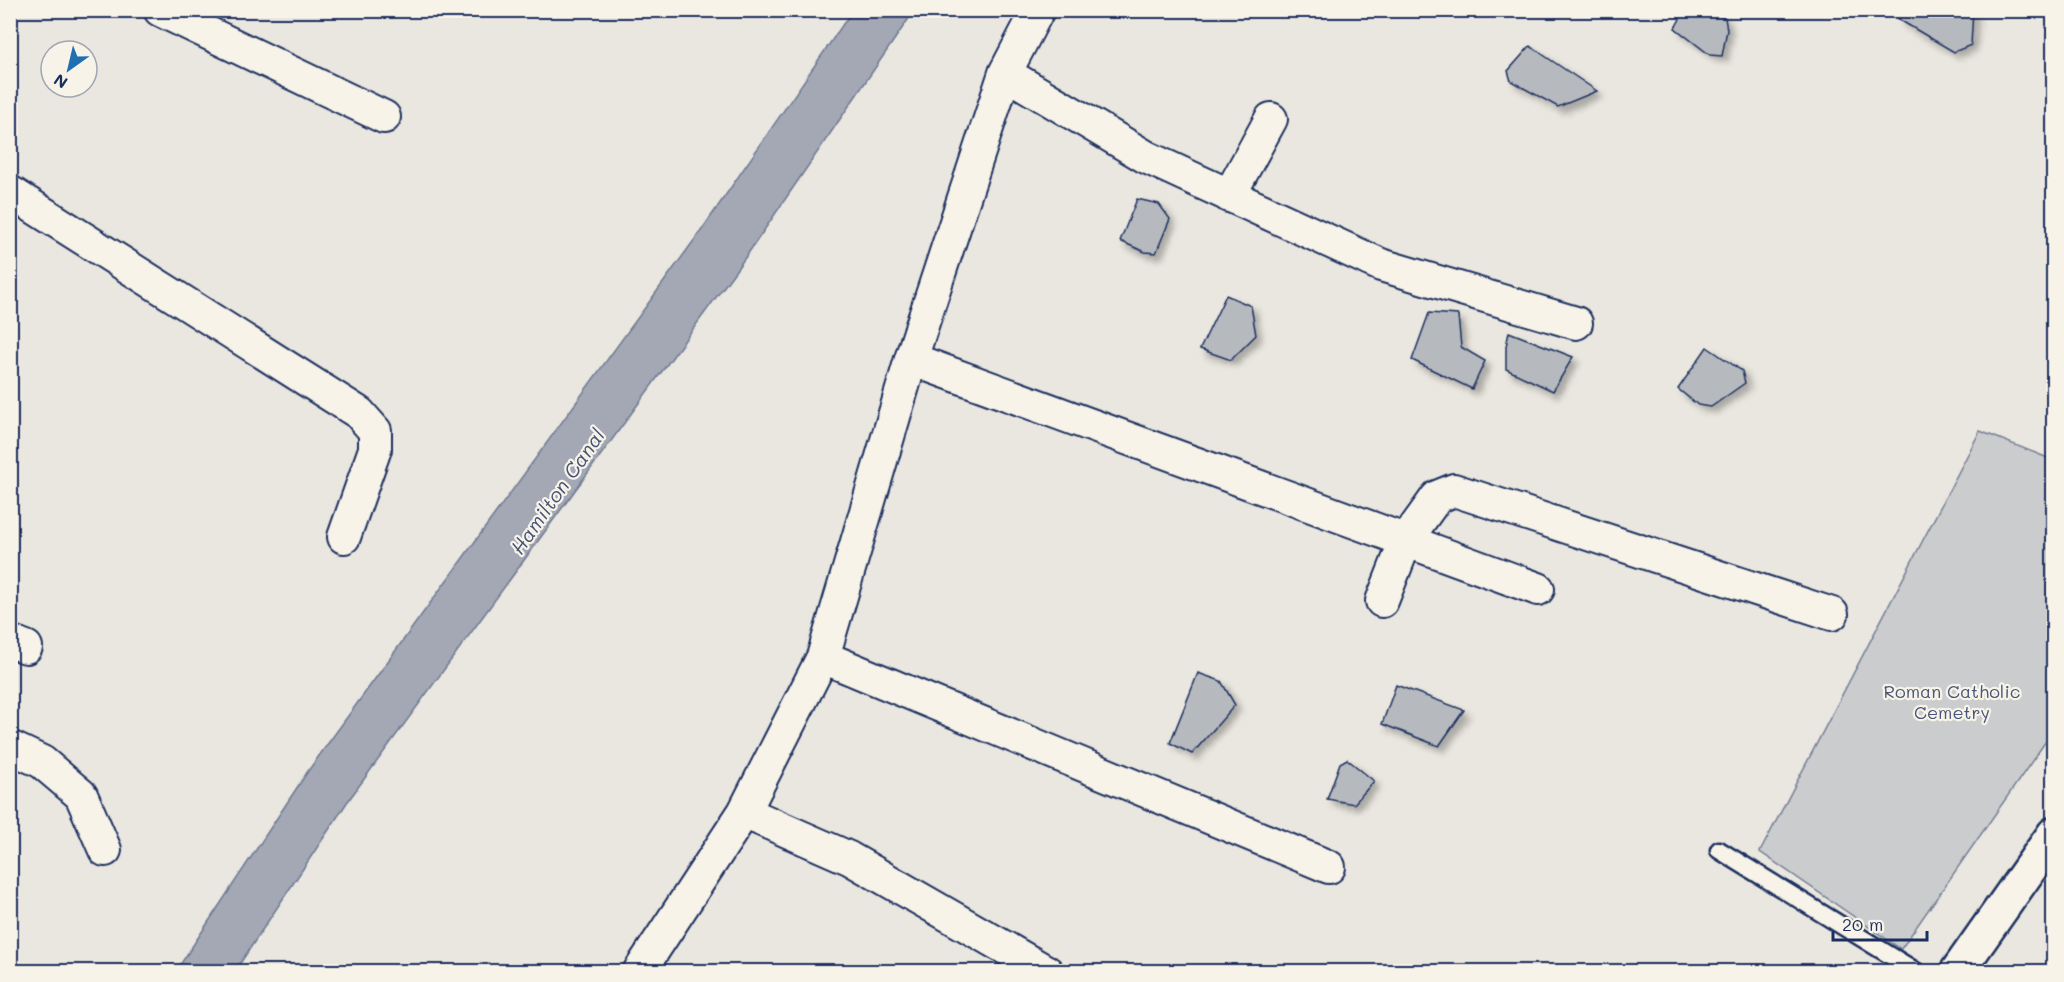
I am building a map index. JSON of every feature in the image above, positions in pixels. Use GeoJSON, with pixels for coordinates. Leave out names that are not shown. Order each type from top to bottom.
{"type":"FeatureCollection","features":[{"type":"Feature","properties":{"kind":"main road"},"geometry":{"type":"LineString","coordinates":[[1957,972],[2054,834]]}},
{"type":"Feature","properties":{"kind":"street"},"geometry":{"type":"LineString","coordinates":[[160,10],[384,117]]}},
{"type":"Feature","properties":{"kind":"street"},"geometry":{"type":"LineString","coordinates":[[639,972],[744,812],[823,657],[911,359],[1005,73],[1038,10]]}},
{"type":"Feature","properties":{"kind":"street"},"geometry":{"type":"LineString","coordinates":[[1005,73],[1146,157],[1381,265],[1576,323]]}},
{"type":"Feature","properties":{"kind":"street"},"geometry":{"type":"LineString","coordinates":[[1229,196],[1271,119]]}},
{"type":"Feature","properties":{"kind":"street"},"geometry":{"type":"LineString","coordinates":[[10,192],[359,413],[375,431],[375,448],[344,537]]}},
{"type":"Feature","properties":{"kind":"street"},"geometry":{"type":"LineString","coordinates":[[911,359],[1538,590]]}},
{"type":"Feature","properties":{"kind":"street"},"geometry":{"type":"LineString","coordinates":[[1382,601],[1406,540],[1437,497],[1454,490],[1832,614]]}},
{"type":"Feature","properties":{"kind":"street"},"geometry":{"type":"LineString","coordinates":[[823,657],[1329,867]]}},
{"type":"Feature","properties":{"kind":"street"},"geometry":{"type":"LineString","coordinates":[[10,747],[42,762],[81,795],[105,850]]}},
{"type":"Feature","properties":{"kind":"street"},"geometry":{"type":"LineString","coordinates":[[744,812],[849,858],[1047,972]]}},
{"type":"Feature","properties":{"kind":"lane"},"geometry":{"type":"LineString","coordinates":[[1719,850],[1917,972]]}},
{"type":"Feature","properties":{"kind":"green space","name":"Roman Catholic Cemetry"},"geometry":{"type":"Polygon","coordinates":[[[1980,431],[2053,460],[2053,731],[1901,949],[1760,852],[1980,431]]]}},
{"type":"Feature","properties":{"kind":"water","name":"Hamilton Canal"},"geometry":{"type":"Polygon","coordinates":[[[852,11],[914,11],[747,255],[348,801],[235,971],[176,971],[308,771],[703,228],[852,11]]]}},
{"type":"Feature","properties":{"kind":"building"},"geometry":{"type":"Polygon","coordinates":[[[1685,10],[1714,10],[1725,18],[1727,30],[1722,56],[1710,55],[1675,28],[1685,10]]]}},
{"type":"Feature","properties":{"kind":"building"},"geometry":{"type":"Polygon","coordinates":[[[1908,10],[1973,10],[1971,45],[1954,52],[1898,19],[1908,10]]]}},
{"type":"Feature","properties":{"kind":"building"},"geometry":{"type":"Polygon","coordinates":[[[1530,46],[1597,91],[1558,107],[1511,81],[1508,71],[1530,46]]]}},
{"type":"Feature","properties":{"kind":"building"},"geometry":{"type":"Polygon","coordinates":[[[1137,199],[1159,204],[1170,219],[1156,253],[1145,252],[1120,241],[1137,199]]]}},
{"type":"Feature","properties":{"kind":"building"},"geometry":{"type":"Polygon","coordinates":[[[1226,295],[1251,306],[1256,335],[1231,360],[1200,349],[1226,295]]]}},
{"type":"Feature","properties":{"kind":"building"},"geometry":{"type":"Polygon","coordinates":[[[1429,313],[1458,315],[1461,347],[1485,361],[1472,389],[1412,360],[1429,313]]]}},
{"type":"Feature","properties":{"kind":"building"},"geometry":{"type":"Polygon","coordinates":[[[1509,332],[1573,357],[1553,391],[1506,369],[1506,346],[1509,332]]]}},
{"type":"Feature","properties":{"kind":"building"},"geometry":{"type":"Polygon","coordinates":[[[1707,347],[1742,371],[1745,383],[1711,407],[1698,405],[1678,389],[1707,347]]]}},
{"type":"Feature","properties":{"kind":"building"},"geometry":{"type":"Polygon","coordinates":[[[1198,673],[1221,681],[1235,705],[1192,754],[1170,743],[1198,673]]]}},
{"type":"Feature","properties":{"kind":"building"},"geometry":{"type":"Polygon","coordinates":[[[1396,685],[1464,710],[1439,746],[1382,724],[1396,685]]]}},
{"type":"Feature","properties":{"kind":"building"},"geometry":{"type":"Polygon","coordinates":[[[1347,759],[1374,781],[1354,804],[1327,799],[1340,763],[1347,759]]]}}]}
